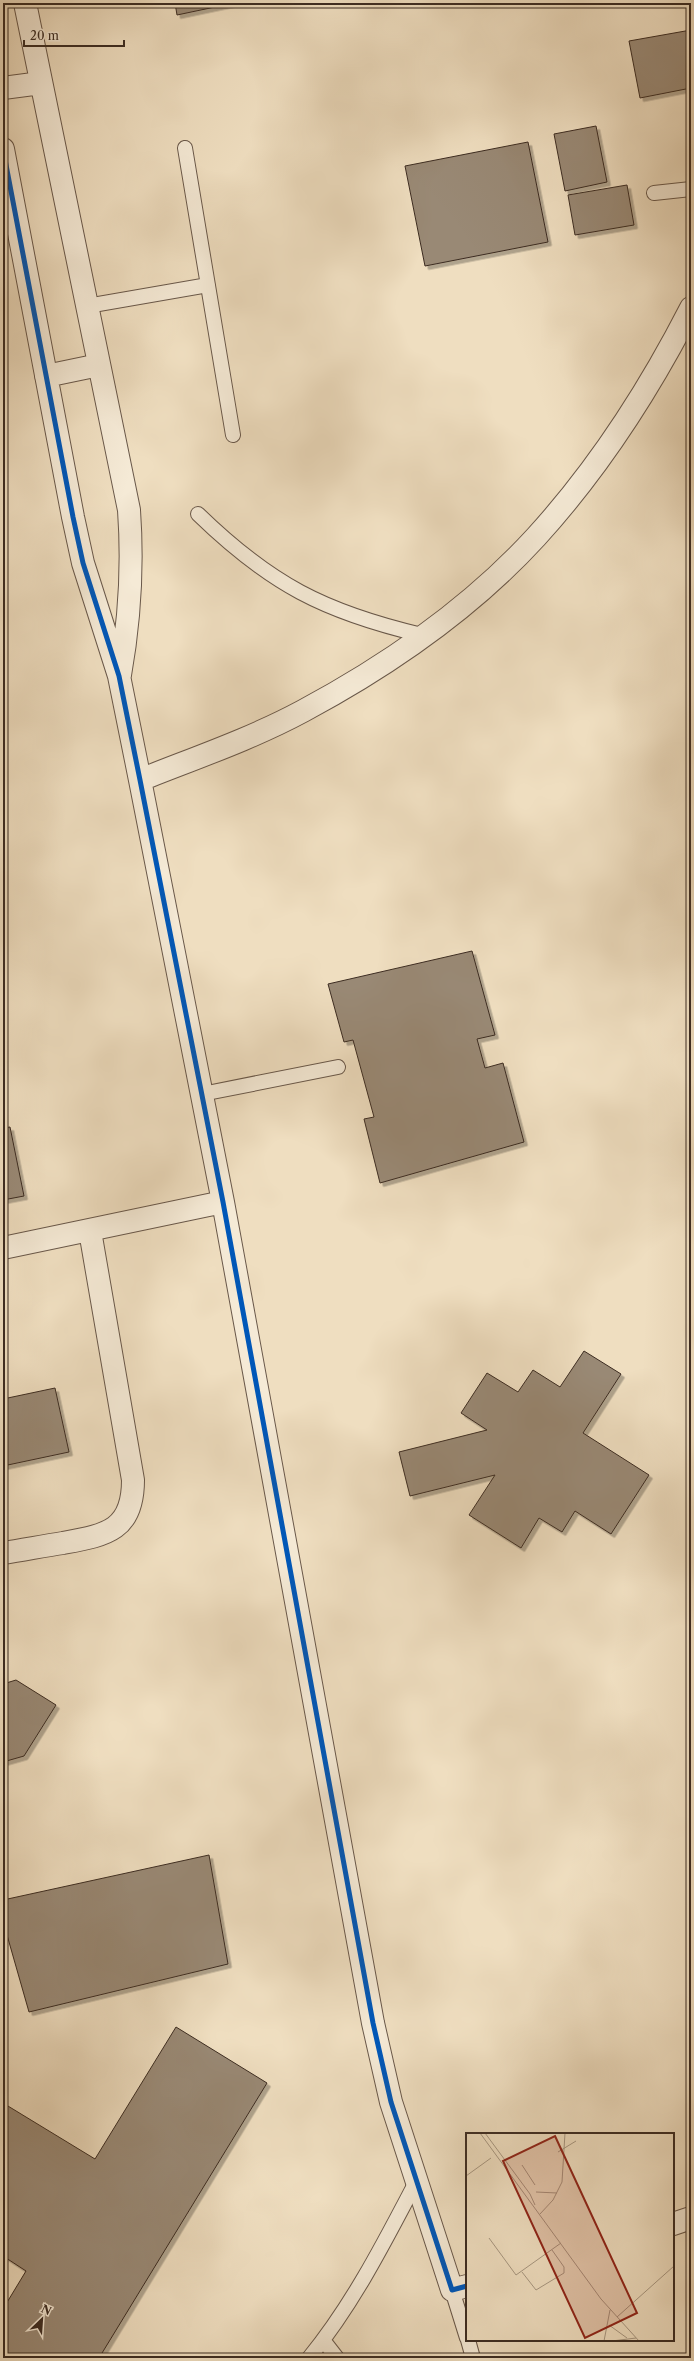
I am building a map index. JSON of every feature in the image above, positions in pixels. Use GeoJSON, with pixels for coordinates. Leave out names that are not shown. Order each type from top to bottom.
{"type":"FeatureCollection","features":[{"type":"Feature","properties":{"kind":"street"},"geometry":{"type":"LineString","coordinates":[[25,3],[129,510],[132,552],[127,635],[120,676]]}},
{"type":"Feature","properties":{"kind":"street"},"geometry":{"type":"LineString","coordinates":[[3,88],[41,83]]}},
{"type":"Feature","properties":{"kind":"street"},"geometry":{"type":"LineString","coordinates":[[3,149],[83,563],[120,676],[223,1202],[374,2023],[391,2102],[416,2182],[459,2288]]}},
{"type":"Feature","properties":{"kind":"street"},"geometry":{"type":"LineString","coordinates":[[140,780],[255,734],[302,711],[348,685],[465,604],[535,538],[568,500],[599,460],[659,366],[691,308]]}},
{"type":"Feature","properties":{"kind":"street"},"geometry":{"type":"LineString","coordinates":[[46,376],[99,365]]}},
{"type":"Feature","properties":{"kind":"street"},"geometry":{"type":"LineString","coordinates":[[3,1248],[223,1202]]}},
{"type":"Feature","properties":{"kind":"street"},"geometry":{"type":"LineString","coordinates":[[3,1553],[94,1537],[112,1530],[126,1517],[133,1499],[133,1480],[90,1231]]}},
{"type":"Feature","properties":{"kind":"street"},"geometry":{"type":"LineString","coordinates":[[674,2224],[691,2218]]}},
{"type":"Feature","properties":{"kind":"lane"},"geometry":{"type":"LineString","coordinates":[[185,148],[233,435]]}},
{"type":"Feature","properties":{"kind":"lane"},"geometry":{"type":"LineString","coordinates":[[654,193],[691,189]]}},
{"type":"Feature","properties":{"kind":"lane"},"geometry":{"type":"LineString","coordinates":[[87,306],[208,285]]}},
{"type":"Feature","properties":{"kind":"lane"},"geometry":{"type":"LineString","coordinates":[[198,514],[229,544],[257,566],[300,594],[339,612],[380,625],[422,635]]}},
{"type":"Feature","properties":{"kind":"lane"},"geometry":{"type":"LineString","coordinates":[[202,1094],[338,1067]]}},
{"type":"Feature","properties":{"kind":"lane"},"geometry":{"type":"LineString","coordinates":[[309,2358],[323,2340],[374,2264],[416,2182]]}},
{"type":"Feature","properties":{"kind":"lane"},"geometry":{"type":"LineString","coordinates":[[459,2288],[466,2333]]}},
{"type":"Feature","properties":{"kind":"lane"},"geometry":{"type":"LineString","coordinates":[[323,2340],[337,2358]]}},
{"type":"Feature","properties":{"kind":"lane"},"geometry":{"type":"LineString","coordinates":[[468,2341],[473,2358]]}},
{"type":"Feature","properties":{"kind":"building"},"geometry":{"type":"Polygon","coordinates":[[[175,3],[234,3],[177,15],[175,3]]]}},
{"type":"Feature","properties":{"kind":"building"},"geometry":{"type":"Polygon","coordinates":[[[691,30],[691,88],[640,98],[629,41],[691,30]]]}},
{"type":"Feature","properties":{"kind":"building"},"geometry":{"type":"Polygon","coordinates":[[[596,126],[607,182],[565,191],[554,134],[596,126]]]}},
{"type":"Feature","properties":{"kind":"building"},"geometry":{"type":"Polygon","coordinates":[[[528,142],[548,242],[425,266],[405,166],[528,142]]]}},
{"type":"Feature","properties":{"kind":"building"},"geometry":{"type":"Polygon","coordinates":[[[627,185],[634,225],[575,235],[568,195],[627,185]]]}},
{"type":"Feature","properties":{"kind":"building"},"geometry":{"type":"Polygon","coordinates":[[[472,951],[495,1035],[477,1039],[485,1068],[503,1063],[524,1142],[380,1183],[364,1119],[374,1117],[353,1040],[344,1042],[328,984],[472,951]]]}},
{"type":"Feature","properties":{"kind":"building"},"geometry":{"type":"Polygon","coordinates":[[[10,1127],[24,1196],[3,1200],[3,1128],[10,1127]]]}},
{"type":"Feature","properties":{"kind":"building"},"geometry":{"type":"Polygon","coordinates":[[[584,1351],[621,1374],[583,1433],[649,1475],[611,1534],[575,1511],[562,1532],[539,1518],[521,1548],[469,1515],[495,1475],[410,1496],[399,1452],[487,1430],[461,1413],[487,1373],[518,1392],[533,1370],[560,1387],[584,1351]]]}},
{"type":"Feature","properties":{"kind":"building"},"geometry":{"type":"Polygon","coordinates":[[[55,1388],[69,1452],[3,1466],[3,1399],[55,1388]]]}},
{"type":"Feature","properties":{"kind":"building"},"geometry":{"type":"Polygon","coordinates":[[[16,1680],[56,1705],[24,1756],[3,1762],[3,1684],[16,1680]]]}},
{"type":"Feature","properties":{"kind":"building"},"geometry":{"type":"Polygon","coordinates":[[[209,1855],[228,1964],[29,2012],[3,1921],[3,1900],[209,1855]]]}},
{"type":"Feature","properties":{"kind":"building"},"geometry":{"type":"Polygon","coordinates":[[[176,2027],[267,2083],[99,2358],[11,2358],[3,2353],[3,2309],[26,2271],[3,2256],[3,2103],[95,2159],[176,2027]]]}},
{"type":"Feature","properties":{"kind":"cycle path"},"geometry":{"type":"LineString","coordinates":[[3,149],[73,517],[83,563],[119,676],[140,780],[223,1202],[373,2023],[391,2102],[452,2290],[466,2286]]}}]}
